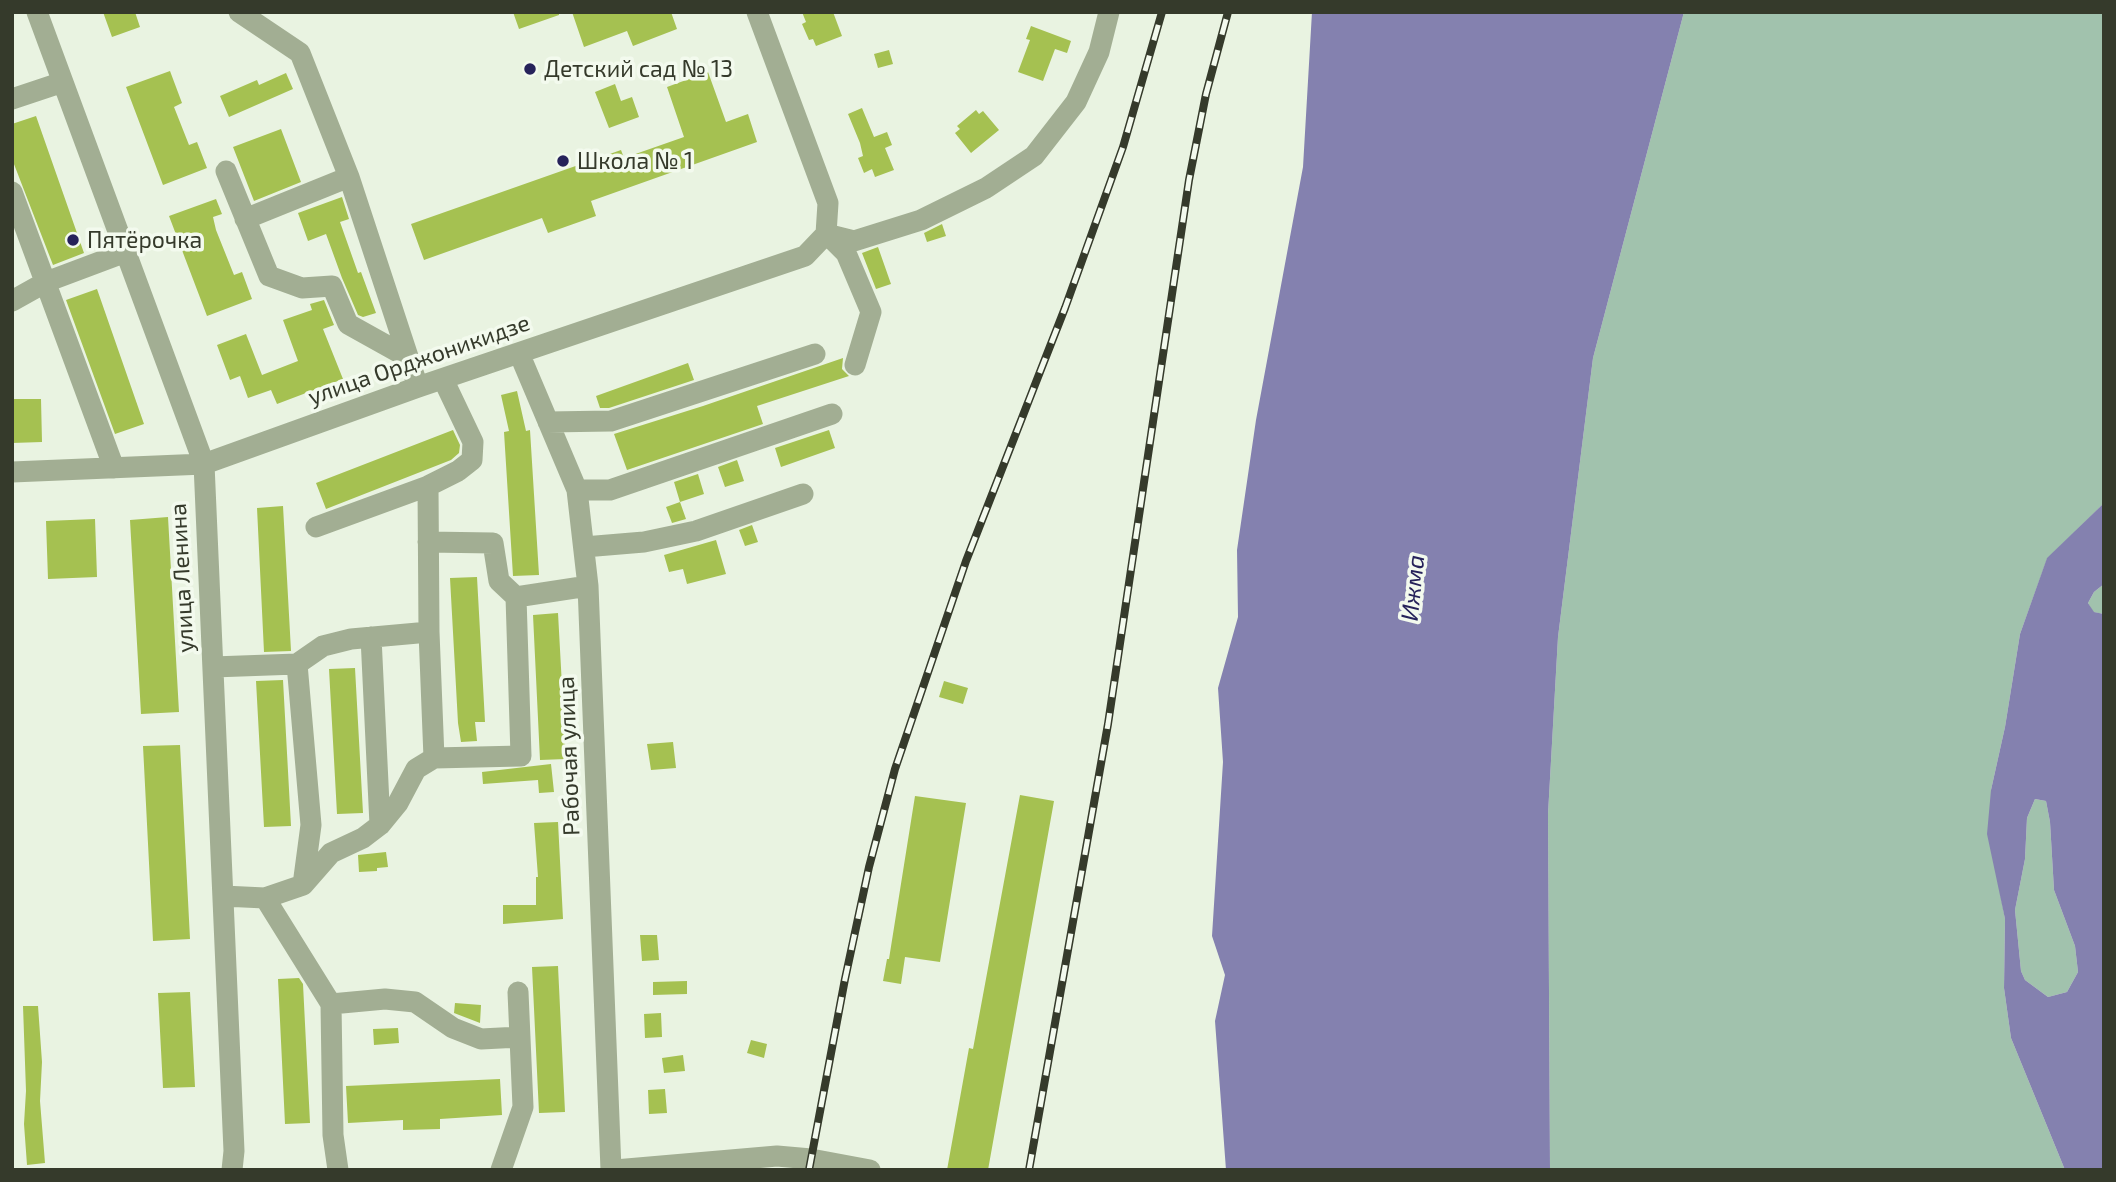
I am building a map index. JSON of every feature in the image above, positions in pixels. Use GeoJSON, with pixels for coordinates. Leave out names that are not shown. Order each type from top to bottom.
{"type":"FeatureCollection","features":[{"type":"Feature","properties":{"kind":"street","name":"улица Ленина"},"geometry":{"type":"LineString","coordinates":[[37,12],[204,464],[234,1151],[232,1170]]}},
{"type":"Feature","properties":{"kind":"street"},"geometry":{"type":"LineString","coordinates":[[239,12],[300,53],[349,177],[418,387]]}},
{"type":"Feature","properties":{"kind":"street"},"geometry":{"type":"LineString","coordinates":[[757,12],[828,203],[826,234]]}},
{"type":"Feature","properties":{"kind":"street"},"geometry":{"type":"LineString","coordinates":[[826,234],[854,241],[922,220],[986,188],[1034,156],[1076,102],[1099,52],[1109,12]]}},
{"type":"Feature","properties":{"kind":"street"},"geometry":{"type":"LineString","coordinates":[[12,99],[63,82]]}},
{"type":"Feature","properties":{"kind":"street"},"geometry":{"type":"LineString","coordinates":[[226,171],[269,276],[302,288],[332,286],[348,324],[409,358]]}},
{"type":"Feature","properties":{"kind":"street"},"geometry":{"type":"LineString","coordinates":[[245,219],[349,177]]}},
{"type":"Feature","properties":{"kind":"street"},"geometry":{"type":"LineString","coordinates":[[12,192],[114,468]]}},
{"type":"Feature","properties":{"kind":"street"},"geometry":{"type":"LineString","coordinates":[[826,234],[846,253],[871,312],[855,365]]}},
{"type":"Feature","properties":{"kind":"street","name":"улица Орджоникидзе"},"geometry":{"type":"LineString","coordinates":[[12,472],[204,464],[418,387],[805,256],[826,234]]}},
{"type":"Feature","properties":{"kind":"street"},"geometry":{"type":"LineString","coordinates":[[12,301],[46,282],[126,252]]}},
{"type":"Feature","properties":{"kind":"street","name":"Рабочая улица"},"geometry":{"type":"LineString","coordinates":[[519,353],[577,490],[584,547],[588,586],[613,1170]]}},
{"type":"Feature","properties":{"kind":"street"},"geometry":{"type":"LineString","coordinates":[[548,422],[611,422],[815,354]]}},
{"type":"Feature","properties":{"kind":"street"},"geometry":{"type":"LineString","coordinates":[[316,527],[428,486],[458,471],[472,460],[473,442],[443,379]]}},
{"type":"Feature","properties":{"kind":"street"},"geometry":{"type":"LineString","coordinates":[[577,490],[610,490],[832,414]]}},
{"type":"Feature","properties":{"kind":"street"},"geometry":{"type":"LineString","coordinates":[[428,486],[429,632],[434,758]]}},
{"type":"Feature","properties":{"kind":"street"},"geometry":{"type":"LineString","coordinates":[[584,547],[644,542],[696,531],[803,494]]}},
{"type":"Feature","properties":{"kind":"street"},"geometry":{"type":"LineString","coordinates":[[223,896],[265,898],[303,885],[331,853],[363,838],[380,825],[398,803],[416,769],[434,758],[521,756],[516,597],[499,581],[493,543],[428,542]]}},
{"type":"Feature","properties":{"kind":"street"},"geometry":{"type":"LineString","coordinates":[[516,597],[588,586]]}},
{"type":"Feature","properties":{"kind":"street"},"geometry":{"type":"LineString","coordinates":[[212,667],[297,664],[323,646],[351,639],[429,632]]}},
{"type":"Feature","properties":{"kind":"street"},"geometry":{"type":"LineString","coordinates":[[371,637],[380,825]]}},
{"type":"Feature","properties":{"kind":"street"},"geometry":{"type":"LineString","coordinates":[[297,664],[311,825],[303,885]]}},
{"type":"Feature","properties":{"kind":"street"},"geometry":{"type":"LineString","coordinates":[[265,898],[331,1004],[333,1135],[338,1170]]}},
{"type":"Feature","properties":{"kind":"street"},"geometry":{"type":"LineString","coordinates":[[501,1170],[523,1107],[518,992]]}},
{"type":"Feature","properties":{"kind":"street"},"geometry":{"type":"LineString","coordinates":[[331,1004],[385,999],[415,1002],[453,1028],[481,1039],[520,1037]]}},
{"type":"Feature","properties":{"kind":"street"},"geometry":{"type":"LineString","coordinates":[[613,1170],[777,1156],[870,1170]]}},
{"type":"Feature","properties":{"kind":"green space"},"geometry":{"type":"Polygon","coordinates":[[[1684,12],[2104,12],[2104,503],[2047,559],[2020,634],[2005,727],[1991,790],[1998,881],[2005,919],[2004,988],[2011,1038],[2065,1170],[1550,1170],[1548,814],[1558,637],[1593,358],[1684,12]]]}},
{"type":"Feature","properties":{"kind":"green space"},"geometry":{"type":"Polygon","coordinates":[[[2104,584],[2104,614],[2093,612],[2088,603],[2094,592],[2104,584]]]}},
{"type":"Feature","properties":{"kind":"green space"},"geometry":{"type":"Polygon","coordinates":[[[2035,799],[2046,801],[2050,822],[2054,890],[2075,946],[2078,972],[2067,992],[2048,997],[2025,980],[2021,971],[2015,910],[2025,859],[2027,818],[2035,799]]]}},
{"type":"Feature","properties":{"kind":"water","name":"Ижма"},"geometry":{"type":"Polygon","coordinates":[[[1312,12],[1684,12],[1593,358],[1558,637],[1548,814],[1550,1170],[1226,1170],[1215,1021],[1225,975],[1212,936],[1223,762],[1218,688],[1238,617],[1237,550],[1256,420],[1303,167],[1312,12]]]}},
{"type":"Feature","properties":{"kind":"water"},"geometry":{"type":"Polygon","coordinates":[[[2104,503],[2104,584],[2094,592],[2088,603],[2094,612],[2104,614],[2104,1170],[2065,1170],[2011,1038],[2004,988],[2005,919],[1987,834],[1991,790],[2005,727],[2020,634],[2047,558],[2104,503]],[[2035,799],[2027,818],[2025,859],[2015,910],[2021,971],[2025,980],[2048,997],[2067,992],[2078,972],[2075,946],[2054,890],[2050,822],[2046,801],[2035,799]]]}},
{"type":"Feature","properties":{"kind":"building"},"geometry":{"type":"Polygon","coordinates":[[[103,12],[135,12],[140,27],[112,37],[103,12]]]}},
{"type":"Feature","properties":{"kind":"building"},"geometry":{"type":"Polygon","coordinates":[[[513,12],[559,12],[559,15],[519,29],[513,12]]]}},
{"type":"Feature","properties":{"kind":"building"},"geometry":{"type":"Polygon","coordinates":[[[572,12],[671,12],[677,29],[633,46],[627,31],[584,47],[572,12]]]}},
{"type":"Feature","properties":{"kind":"building"},"geometry":{"type":"Polygon","coordinates":[[[802,12],[833,12],[842,36],[816,46],[813,39],[809,40],[802,24],[806,22],[802,12]]]}},
{"type":"Feature","properties":{"kind":"building"},"geometry":{"type":"Polygon","coordinates":[[[1031,26],[1071,41],[1067,53],[1055,49],[1043,81],[1018,72],[1030,40],[1026,39],[1031,26]]]}},
{"type":"Feature","properties":{"kind":"building"},"geometry":{"type":"Polygon","coordinates":[[[889,50],[893,64],[878,68],[874,54],[889,50]]]}},
{"type":"Feature","properties":{"kind":"building"},"geometry":{"type":"Polygon","coordinates":[[[170,71],[182,103],[174,107],[189,145],[197,142],[207,168],[163,185],[126,87],[170,71]]]}},
{"type":"Feature","properties":{"kind":"building"},"geometry":{"type":"Polygon","coordinates":[[[708,72],[726,122],[748,114],[757,142],[591,201],[596,216],[548,233],[542,218],[424,260],[411,224],[621,150],[624,158],[684,137],[667,87],[708,72]]]}},
{"type":"Feature","properties":{"kind":"building"},"geometry":{"type":"Polygon","coordinates":[[[286,73],[293,89],[229,117],[220,96],[257,80],[259,85],[286,73]]]}},
{"type":"Feature","properties":{"kind":"building"},"geometry":{"type":"Polygon","coordinates":[[[615,84],[621,101],[632,97],[639,117],[609,128],[595,92],[615,84]]]}},
{"type":"Feature","properties":{"kind":"building"},"geometry":{"type":"Polygon","coordinates":[[[862,108],[874,137],[887,132],[892,145],[885,148],[894,170],[875,177],[872,169],[864,173],[858,158],[863,156],[860,143],[848,114],[862,108]]]}},
{"type":"Feature","properties":{"kind":"building"},"geometry":{"type":"Polygon","coordinates":[[[976,110],[979,114],[983,111],[999,130],[971,153],[955,133],[960,129],[957,126],[976,110]]]}},
{"type":"Feature","properties":{"kind":"building"},"geometry":{"type":"Polygon","coordinates":[[[36,116],[84,253],[53,265],[12,159],[12,124],[36,116]]]}},
{"type":"Feature","properties":{"kind":"building"},"geometry":{"type":"Polygon","coordinates":[[[281,129],[301,182],[254,201],[233,147],[281,129]]]}},
{"type":"Feature","properties":{"kind":"building"},"geometry":{"type":"Polygon","coordinates":[[[342,197],[349,219],[340,222],[376,313],[363,317],[358,315],[326,234],[308,241],[298,213],[342,197]]]}},
{"type":"Feature","properties":{"kind":"building"},"geometry":{"type":"Polygon","coordinates":[[[216,199],[222,214],[213,217],[216,230],[234,275],[242,272],[252,299],[207,316],[169,216],[216,199]]]}},
{"type":"Feature","properties":{"kind":"building"},"geometry":{"type":"Polygon","coordinates":[[[942,224],[946,236],[927,242],[924,233],[942,224]]]}},
{"type":"Feature","properties":{"kind":"building"},"geometry":{"type":"Polygon","coordinates":[[[878,247],[891,284],[876,289],[862,253],[878,247]]]}},
{"type":"Feature","properties":{"kind":"building"},"geometry":{"type":"Polygon","coordinates":[[[97,289],[144,424],[115,434],[66,300],[97,289]]]}},
{"type":"Feature","properties":{"kind":"building"},"geometry":{"type":"Polygon","coordinates":[[[324,300],[334,325],[323,329],[343,379],[277,404],[271,390],[248,398],[240,376],[230,380],[217,345],[246,334],[262,375],[298,361],[283,320],[312,310],[310,304],[324,300]]]}},
{"type":"Feature","properties":{"kind":"building"},"geometry":{"type":"Polygon","coordinates":[[[843,358],[842,369],[849,376],[757,406],[763,424],[627,470],[614,434],[843,358]]]}},
{"type":"Feature","properties":{"kind":"building"},"geometry":{"type":"Polygon","coordinates":[[[688,363],[694,380],[609,408],[600,408],[596,396],[688,363]]]}},
{"type":"Feature","properties":{"kind":"building"},"geometry":{"type":"Polygon","coordinates":[[[517,391],[526,431],[530,430],[539,575],[513,576],[504,432],[509,431],[501,395],[517,391]]]}},
{"type":"Feature","properties":{"kind":"building"},"geometry":{"type":"Polygon","coordinates":[[[12,399],[41,399],[42,442],[12,443],[12,399]]]}},
{"type":"Feature","properties":{"kind":"building"},"geometry":{"type":"Polygon","coordinates":[[[453,430],[460,445],[459,453],[451,460],[326,509],[316,483],[453,430]]]}},
{"type":"Feature","properties":{"kind":"building"},"geometry":{"type":"Polygon","coordinates":[[[829,430],[835,448],[781,467],[775,448],[829,430]]]}},
{"type":"Feature","properties":{"kind":"building"},"geometry":{"type":"Polygon","coordinates":[[[737,460],[744,481],[725,487],[718,467],[737,460]]]}},
{"type":"Feature","properties":{"kind":"building"},"geometry":{"type":"Polygon","coordinates":[[[698,474],[704,494],[680,502],[674,482],[698,474]]]}},
{"type":"Feature","properties":{"kind":"building"},"geometry":{"type":"Polygon","coordinates":[[[680,502],[686,519],[672,523],[666,507],[680,502]]]}},
{"type":"Feature","properties":{"kind":"building"},"geometry":{"type":"Polygon","coordinates":[[[283,506],[291,651],[264,652],[257,508],[283,506]]]}},
{"type":"Feature","properties":{"kind":"building"},"geometry":{"type":"Polygon","coordinates":[[[168,517],[179,712],[141,714],[130,520],[168,517]]]}},
{"type":"Feature","properties":{"kind":"building"},"geometry":{"type":"Polygon","coordinates":[[[95,519],[97,577],[48,579],[46,521],[95,519]]]}},
{"type":"Feature","properties":{"kind":"building"},"geometry":{"type":"Polygon","coordinates":[[[752,525],[758,542],[745,546],[739,530],[752,525]]]}},
{"type":"Feature","properties":{"kind":"building"},"geometry":{"type":"Polygon","coordinates":[[[716,540],[726,574],[687,584],[683,569],[669,572],[664,555],[716,540]]]}},
{"type":"Feature","properties":{"kind":"building"},"geometry":{"type":"Polygon","coordinates":[[[477,577],[485,722],[475,722],[477,741],[461,742],[450,578],[477,577]]]}},
{"type":"Feature","properties":{"kind":"building"},"geometry":{"type":"Polygon","coordinates":[[[558,613],[566,759],[540,760],[533,615],[558,613]]]}},
{"type":"Feature","properties":{"kind":"building"},"geometry":{"type":"Polygon","coordinates":[[[355,668],[363,813],[337,814],[329,669],[355,668]]]}},
{"type":"Feature","properties":{"kind":"building"},"geometry":{"type":"Polygon","coordinates":[[[283,680],[291,826],[264,827],[256,681],[283,680]]]}},
{"type":"Feature","properties":{"kind":"building"},"geometry":{"type":"Polygon","coordinates":[[[944,681],[968,688],[963,704],[939,697],[944,681]]]}},
{"type":"Feature","properties":{"kind":"building"},"geometry":{"type":"Polygon","coordinates":[[[673,742],[676,768],[651,770],[647,744],[673,742]]]}},
{"type":"Feature","properties":{"kind":"building"},"geometry":{"type":"Polygon","coordinates":[[[180,745],[190,939],[153,941],[143,746],[180,745]]]}},
{"type":"Feature","properties":{"kind":"building"},"geometry":{"type":"Polygon","coordinates":[[[551,764],[554,792],[539,793],[538,780],[483,784],[482,772],[551,764]]]}},
{"type":"Feature","properties":{"kind":"building"},"geometry":{"type":"Polygon","coordinates":[[[1020,795],[1054,801],[988,1170],[947,1170],[969,1048],[973,1049],[1020,795]]]}},
{"type":"Feature","properties":{"kind":"building"},"geometry":{"type":"Polygon","coordinates":[[[915,796],[966,803],[940,962],[905,957],[901,984],[883,981],[889,959],[915,796]]]}},
{"type":"Feature","properties":{"kind":"building"},"geometry":{"type":"Polygon","coordinates":[[[558,822],[563,919],[503,924],[503,905],[536,905],[538,877],[534,823],[558,822]]]}},
{"type":"Feature","properties":{"kind":"building"},"geometry":{"type":"Polygon","coordinates":[[[386,852],[388,867],[359,872],[358,855],[386,852]]]}},
{"type":"Feature","properties":{"kind":"building"},"geometry":{"type":"Polygon","coordinates":[[[640,935],[657,935],[659,960],[642,961],[640,935]]]}},
{"type":"Feature","properties":{"kind":"building"},"geometry":{"type":"Polygon","coordinates":[[[558,966],[565,1112],[539,1113],[532,967],[558,966]]]}},
{"type":"Feature","properties":{"kind":"building"},"geometry":{"type":"Polygon","coordinates":[[[299,978],[303,984],[310,1123],[285,1124],[278,979],[299,978]]]}},
{"type":"Feature","properties":{"kind":"building"},"geometry":{"type":"Polygon","coordinates":[[[687,981],[687,994],[653,995],[653,982],[687,981]]]}},
{"type":"Feature","properties":{"kind":"building"},"geometry":{"type":"Polygon","coordinates":[[[190,992],[195,1087],[163,1088],[158,993],[190,992]]]}},
{"type":"Feature","properties":{"kind":"building"},"geometry":{"type":"Polygon","coordinates":[[[455,1003],[481,1005],[480,1023],[454,1013],[455,1003]]]}},
{"type":"Feature","properties":{"kind":"building"},"geometry":{"type":"Polygon","coordinates":[[[23,1006],[38,1006],[42,1062],[40,1101],[45,1163],[27,1165],[24,1124],[26,1091],[23,1006]]]}},
{"type":"Feature","properties":{"kind":"building"},"geometry":{"type":"Polygon","coordinates":[[[661,1013],[662,1037],[645,1038],[644,1014],[661,1013]]]}},
{"type":"Feature","properties":{"kind":"building"},"geometry":{"type":"Polygon","coordinates":[[[398,1028],[399,1043],[374,1045],[373,1029],[398,1028]]]}},
{"type":"Feature","properties":{"kind":"building"},"geometry":{"type":"Polygon","coordinates":[[[751,1040],[767,1044],[764,1058],[747,1053],[751,1040]]]}},
{"type":"Feature","properties":{"kind":"building"},"geometry":{"type":"Polygon","coordinates":[[[683,1055],[685,1071],[664,1073],[662,1058],[683,1055]]]}},
{"type":"Feature","properties":{"kind":"building"},"geometry":{"type":"Polygon","coordinates":[[[500,1079],[502,1115],[440,1119],[440,1129],[403,1130],[403,1120],[348,1123],[346,1086],[500,1079]]]}},
{"type":"Feature","properties":{"kind":"building"},"geometry":{"type":"Polygon","coordinates":[[[665,1089],[667,1113],[649,1114],[648,1090],[665,1089]]]}},
{"type":"Feature","properties":{"kind":"railway"},"geometry":{"type":"LineString","coordinates":[[809,1170],[869,867],[895,769],[966,561],[1065,308],[1123,147],[1162,12]]}},
{"type":"Feature","properties":{"kind":"railway"},"geometry":{"type":"LineString","coordinates":[[1029,1170],[1108,724],[1189,180],[1206,94],[1228,12]]}},
{"type":"Feature","properties":{"kind":"place","name":"Детский сад № 13"},"geometry":{"type":"Point","coordinates":[530,69]}},
{"type":"Feature","properties":{"kind":"place","name":"Школа № 1"},"geometry":{"type":"Point","coordinates":[563,161]}},
{"type":"Feature","properties":{"kind":"place","name":"Пятёрочка"},"geometry":{"type":"Point","coordinates":[73,240]}}]}
